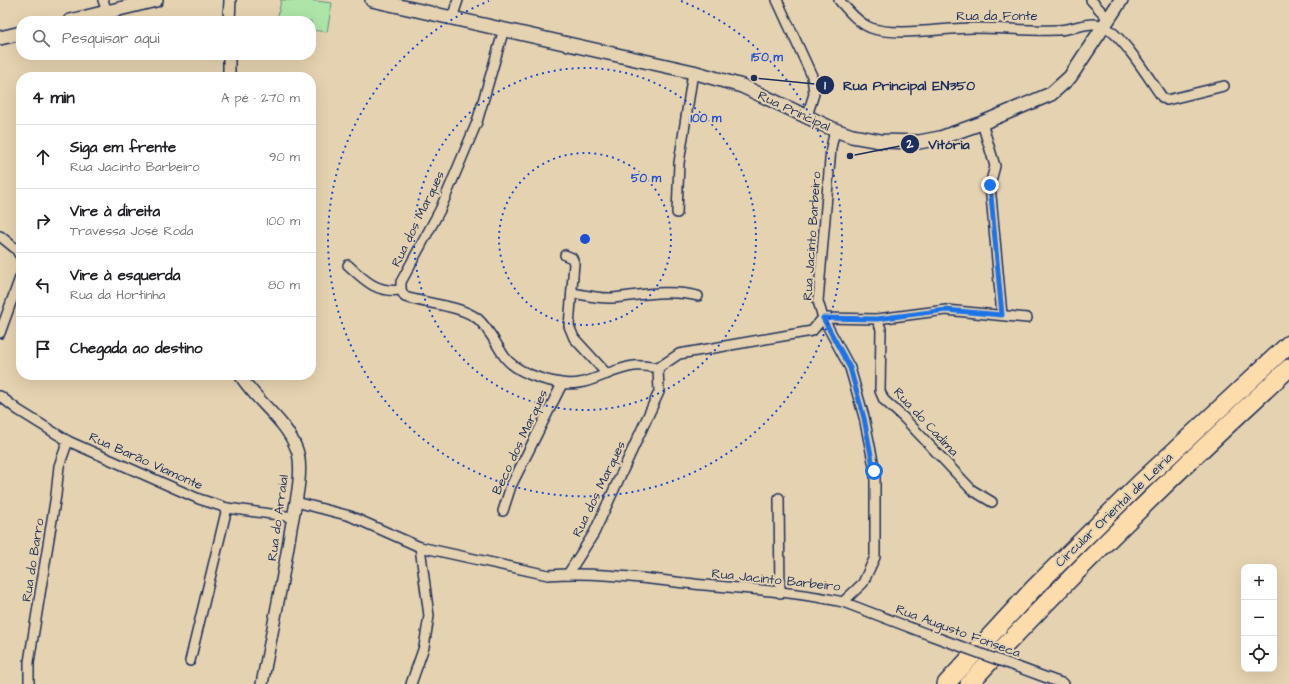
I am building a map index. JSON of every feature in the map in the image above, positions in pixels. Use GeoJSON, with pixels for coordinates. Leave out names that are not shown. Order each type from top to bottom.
{"type":"FeatureCollection","features":[{"type":"Feature","properties":{"kind":"highway","name":"Circular Oriental de Leiria"},"geometry":{"type":"LineString","coordinates":[[946,684],[1034,588],[1140,483],[1289,344]]}},
{"type":"Feature","properties":{"kind":"highway","name":"Circular Oriental de Leiria"},"geometry":{"type":"LineString","coordinates":[[968,684],[1052,595],[1146,501],[1289,368]]}},
{"type":"Feature","properties":{"kind":"main road"},"geometry":{"type":"LineString","coordinates":[[82,16],[105,6],[156,0]]}},
{"type":"Feature","properties":{"kind":"main road","name":"Rua Principal"},"geometry":{"type":"LineString","coordinates":[[372,0],[693,72],[742,86],[835,130],[865,139],[898,143],[920,142],[940,138],[982,123],[1043,98],[1070,78],[1121,0]]}},
{"type":"Feature","properties":{"kind":"main road"},"geometry":{"type":"LineString","coordinates":[[0,38],[16,34]]}},
{"type":"Feature","properties":{"kind":"street"},"geometry":{"type":"LineString","coordinates":[[230,0],[230,16]]}},
{"type":"Feature","properties":{"kind":"street"},"geometry":{"type":"LineString","coordinates":[[452,18],[458,0]]}},
{"type":"Feature","properties":{"kind":"street"},"geometry":{"type":"LineString","coordinates":[[777,0],[812,76],[814,94],[808,116]]}},
{"type":"Feature","properties":{"kind":"street","name":"Rua da Fonte"},"geometry":{"type":"LineString","coordinates":[[839,0],[852,14],[870,27],[889,32],[972,28],[1059,30],[1107,23]]}},
{"type":"Feature","properties":{"kind":"street"},"geometry":{"type":"LineString","coordinates":[[1092,0],[1116,36],[1138,61],[1162,97],[1167,100],[1224,86]]}},
{"type":"Feature","properties":{"kind":"street","name":"Rua dos Marques"},"geometry":{"type":"LineString","coordinates":[[401,290],[401,282],[440,210],[477,122],[504,29]]}},
{"type":"Feature","properties":{"kind":"street"},"geometry":{"type":"LineString","coordinates":[[229,60],[229,72]]}},
{"type":"Feature","properties":{"kind":"street"},"geometry":{"type":"LineString","coordinates":[[677,212],[679,163],[693,72]]}},
{"type":"Feature","properties":{"kind":"street"},"geometry":{"type":"LineString","coordinates":[[982,123],[995,166],[990,185],[1002,315]]}},
{"type":"Feature","properties":{"kind":"street","name":"Rua Jacinto Barbeiro"},"geometry":{"type":"LineString","coordinates":[[296,502],[350,516],[420,547],[548,575],[568,574],[666,581],[817,596],[843,602],[863,583],[875,557],[874,471],[864,418],[850,368],[823,318],[818,301],[831,148],[835,130]]}},
{"type":"Feature","properties":{"kind":"street"},"geometry":{"type":"LineString","coordinates":[[0,236],[16,249]]}},
{"type":"Feature","properties":{"kind":"street"},"geometry":{"type":"LineString","coordinates":[[565,255],[572,258],[574,263],[570,332],[607,374]]}},
{"type":"Feature","properties":{"kind":"street"},"geometry":{"type":"LineString","coordinates":[[348,265],[364,280],[378,288],[389,292],[401,290],[405,297],[462,311],[477,319],[488,330],[505,358],[519,369],[562,384],[585,382],[634,366],[658,368],[679,354],[812,331],[823,318],[877,319],[946,310],[1027,318]]}},
{"type":"Feature","properties":{"kind":"street"},"geometry":{"type":"LineString","coordinates":[[0,333],[16,289]]}},
{"type":"Feature","properties":{"kind":"street"},"geometry":{"type":"LineString","coordinates":[[572,293],[600,298],[664,292],[684,293],[698,296]]}},
{"type":"Feature","properties":{"kind":"street","name":"Rua do Cadima"},"geometry":{"type":"LineString","coordinates":[[877,319],[881,329],[880,391],[884,400],[903,417],[972,490],[992,502]]}},
{"type":"Feature","properties":{"kind":"street","name":"Rua dos Marques"},"geometry":{"type":"LineString","coordinates":[[568,574],[594,533],[659,392],[658,368]]}},
{"type":"Feature","properties":{"kind":"street","name":"Rua do Arraial"},"geometry":{"type":"LineString","coordinates":[[243,380],[249,388],[271,409],[294,444],[299,465],[296,502],[262,684]]}},
{"type":"Feature","properties":{"kind":"street","name":"Beco dos Marques"},"geometry":{"type":"LineString","coordinates":[[503,511],[511,486],[562,384]]}},
{"type":"Feature","properties":{"kind":"street","name":"Rua Barão Viamonte"},"geometry":{"type":"LineString","coordinates":[[0,396],[18,410],[68,441],[199,499],[227,508],[293,517]]}},
{"type":"Feature","properties":{"kind":"street","name":"Rua do Barro"},"geometry":{"type":"LineString","coordinates":[[29,684],[30,662],[59,466],[68,441]]}},
{"type":"Feature","properties":{"kind":"street"},"geometry":{"type":"LineString","coordinates":[[779,498],[780,592]]}},
{"type":"Feature","properties":{"kind":"street"},"geometry":{"type":"LineString","coordinates":[[190,661],[227,508]]}},
{"type":"Feature","properties":{"kind":"street"},"geometry":{"type":"LineString","coordinates":[[411,684],[424,647],[429,616],[420,547]]}},
{"type":"Feature","properties":{"kind":"street","name":"Rua Augusto Fonseca"},"geometry":{"type":"LineString","coordinates":[[843,602],[1064,684]]}},
{"type":"Feature","properties":{"kind":"green space"},"geometry":{"type":"Polygon","coordinates":[[[281,0],[308,0],[332,3],[327,32],[316,31],[316,16],[278,16],[281,0]]]}},
{"type":"Feature","properties":{"kind":"place","name":"Rua Principal EN350"},"geometry":{"type":"Point","coordinates":[754,78]}},
{"type":"Feature","properties":{"kind":"place","name":"Vitória"},"geometry":{"type":"Point","coordinates":[850,156]}},
{"type":"Feature","properties":{"kind":"route"},"geometry":{"type":"LineString","coordinates":[[874,471],[864,418],[850,368],[823,318],[877,319],[946,310],[1002,315],[990,185]]}}]}
